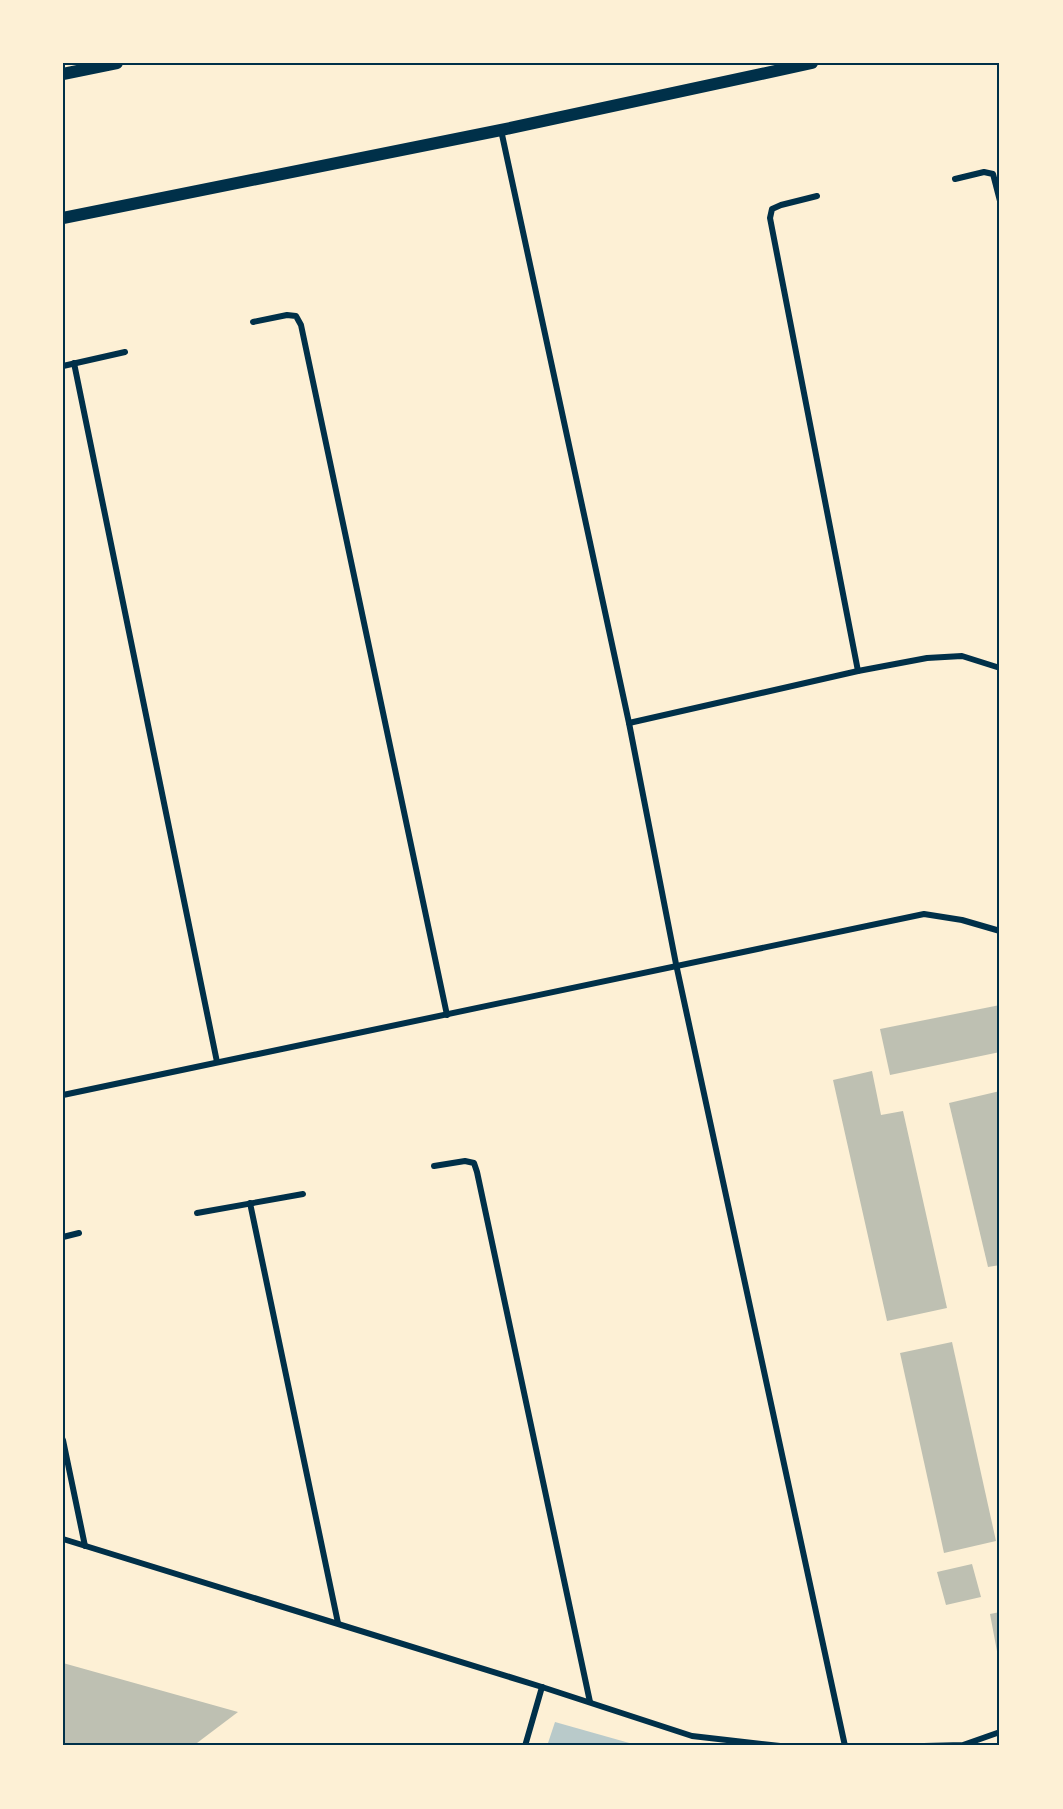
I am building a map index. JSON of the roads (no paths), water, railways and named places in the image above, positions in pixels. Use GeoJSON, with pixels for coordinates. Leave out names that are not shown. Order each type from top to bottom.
{"type":"FeatureCollection","features":[{"type":"Feature","properties":{"kind":"main road"},"geometry":{"type":"LineString","coordinates":[[63,74],[117,63]]}},
{"type":"Feature","properties":{"kind":"main road"},"geometry":{"type":"LineString","coordinates":[[63,218],[501,130],[812,63]]}},
{"type":"Feature","properties":{"kind":"street"},"geometry":{"type":"LineString","coordinates":[[501,130],[629,723],[676,964],[845,1746]]}},
{"type":"Feature","properties":{"kind":"street"},"geometry":{"type":"LineString","coordinates":[[955,179],[984,172],[993,174],[1000,201]]}},
{"type":"Feature","properties":{"kind":"street"},"geometry":{"type":"LineString","coordinates":[[817,196],[772,209],[770,218],[858,671]]}},
{"type":"Feature","properties":{"kind":"street"},"geometry":{"type":"LineString","coordinates":[[254,322],[287,315],[296,316],[301,325],[447,1015]]}},
{"type":"Feature","properties":{"kind":"street"},"geometry":{"type":"LineString","coordinates":[[63,366],[125,352]]}},
{"type":"Feature","properties":{"kind":"street"},"geometry":{"type":"LineString","coordinates":[[74,363],[217,1062]]}},
{"type":"Feature","properties":{"kind":"street"},"geometry":{"type":"LineString","coordinates":[[629,723],[858,671],[927,658],[962,656],[1000,668]]}},
{"type":"Feature","properties":{"kind":"street"},"geometry":{"type":"LineString","coordinates":[[63,1095],[447,1015],[676,964],[924,914],[962,920],[1000,931]]}},
{"type":"Feature","properties":{"kind":"street"},"geometry":{"type":"LineString","coordinates":[[434,1167],[465,1161],[474,1162],[477,1172],[590,1702]]}},
{"type":"Feature","properties":{"kind":"street"},"geometry":{"type":"LineString","coordinates":[[196,1213],[303,1194]]}},
{"type":"Feature","properties":{"kind":"street"},"geometry":{"type":"LineString","coordinates":[[250,1203],[338,1623]]}},
{"type":"Feature","properties":{"kind":"street"},"geometry":{"type":"LineString","coordinates":[[63,1237],[79,1233]]}},
{"type":"Feature","properties":{"kind":"street"},"geometry":{"type":"LineString","coordinates":[[63,1440],[86,1546]]}},
{"type":"Feature","properties":{"kind":"street"},"geometry":{"type":"LineString","coordinates":[[63,1539],[338,1623],[692,1736],[780,1746]]}},
{"type":"Feature","properties":{"kind":"street"},"geometry":{"type":"LineString","coordinates":[[525,1746],[542,1687]]}},
{"type":"Feature","properties":{"kind":"street"},"geometry":{"type":"LineString","coordinates":[[924,1746],[963,1745],[1000,1732]]}}]}
